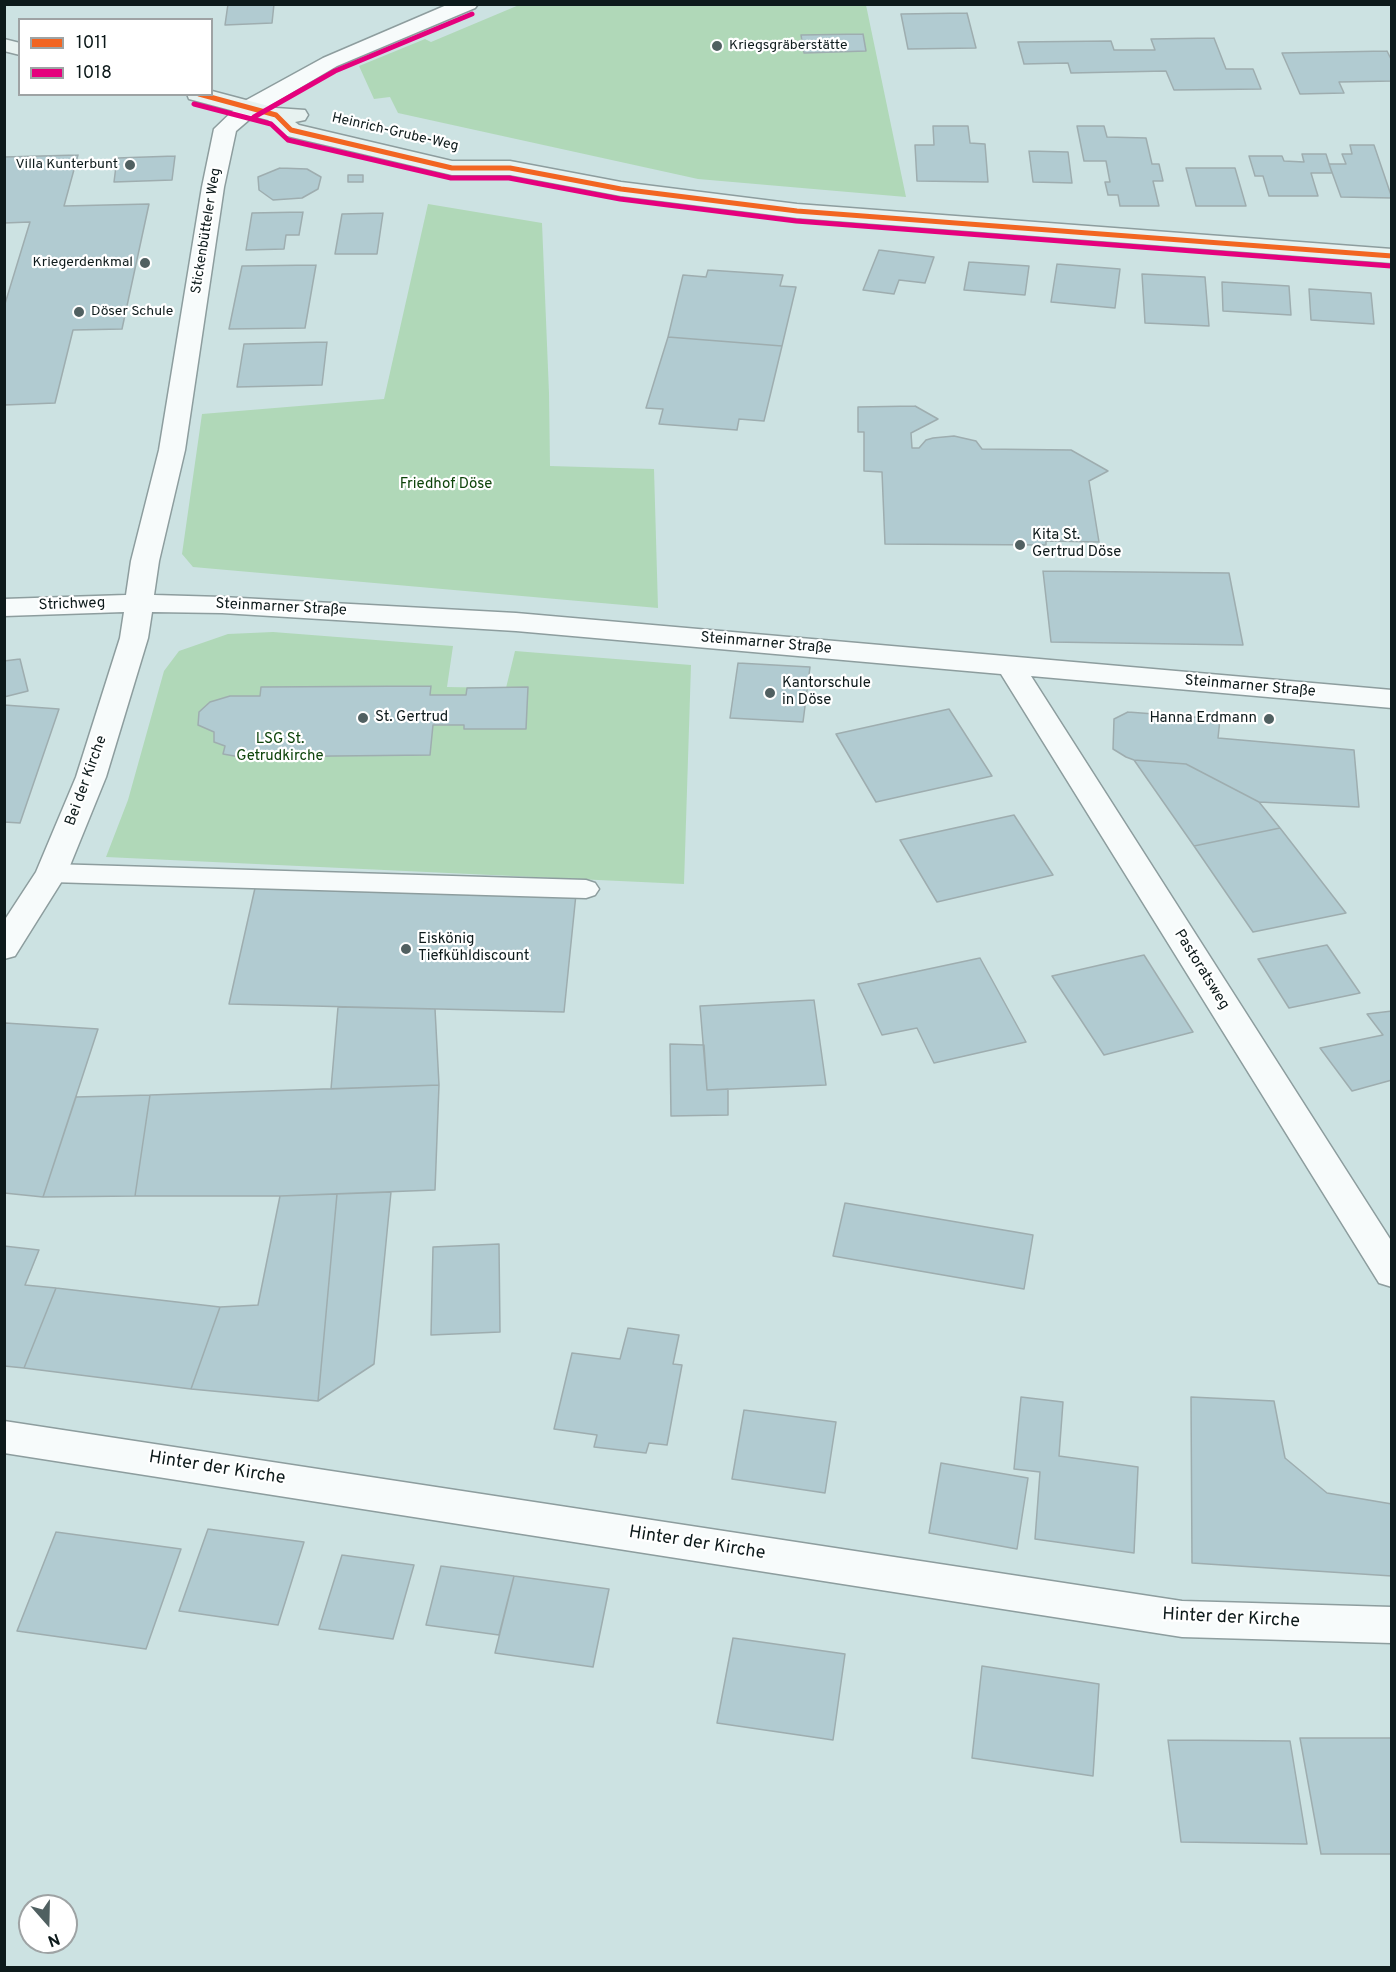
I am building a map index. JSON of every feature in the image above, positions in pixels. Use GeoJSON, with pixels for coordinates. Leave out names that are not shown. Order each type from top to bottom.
{"type":"FeatureCollection","features":[{"type":"Feature","properties":{"kind":"street","name":"Stickenbütteler Weg"},"geometry":{"type":"LineString","coordinates":[[140,603],[145,561],[172,450],[213,187],[225,129],[249,108],[330,62],[468,4]]}},
{"type":"Feature","properties":{"kind":"street","name":"Heinrich-Grube-Weg"},"geometry":{"type":"LineString","coordinates":[[204,96],[276,115],[320,116]]}},
{"type":"Feature","properties":{"kind":"street","name":"Heinrich-Grube-Weg"},"geometry":{"type":"LineString","coordinates":[[276,115],[291,130],[452,168],[510,168],[621,189],[797,211],[1392,256]]}},
{"type":"Feature","properties":{"kind":"street","name":"Heinrich-Grube-Weg"},"geometry":{"type":"LineString","coordinates":[[456,147],[478,152],[510,168]]}},
{"type":"Feature","properties":{"kind":"street","name":"Strichweg"},"geometry":{"type":"LineString","coordinates":[[4,608],[140,603]]}},
{"type":"Feature","properties":{"kind":"street","name":"Steinmarner Straße"},"geometry":{"type":"LineString","coordinates":[[140,603],[249,606],[516,622],[1392,699]]}},
{"type":"Feature","properties":{"kind":"street","name":"Bei der Kirche"},"geometry":{"type":"LineString","coordinates":[[4,948],[51,873],[91,777],[134,638],[140,603]]}},
{"type":"Feature","properties":{"kind":"street","name":"Pastoratsweg"},"geometry":{"type":"LineString","coordinates":[[1011,667],[1392,1273]]}},
{"type":"Feature","properties":{"kind":"street","name":"Hinter der Kirche"},"geometry":{"type":"LineString","coordinates":[[4,1437],[1182,1619],[1392,1625]]}},
{"type":"Feature","properties":{"kind":"lane"},"geometry":{"type":"LineString","coordinates":[[51,873],[586,889]]}},
{"type":"Feature","properties":{"kind":"green space"},"geometry":{"type":"Polygon","coordinates":[[[519,5],[866,5],[906,197],[698,179],[398,113],[390,97],[374,99],[359,66],[425,39],[431,42],[519,5]]]}},
{"type":"Feature","properties":{"kind":"green space","name":"Friedhof Döse"},"geometry":{"type":"Polygon","coordinates":[[[428,204],[542,223],[550,466],[654,469],[658,608],[193,567],[182,554],[202,414],[384,399],[428,204]]]}},
{"type":"Feature","properties":{"kind":"green space","name":"LSG St. Getrudkirche"},"geometry":{"type":"Polygon","coordinates":[[[273,632],[453,646],[447,687],[506,688],[515,651],[691,665],[684,884],[106,857],[128,800],[164,671],[179,651],[228,634],[273,632]]]}},
{"type":"Feature","properties":{"kind":"building"},"geometry":{"type":"Polygon","coordinates":[[[228,4],[274,4],[272,23],[225,25],[228,4]]]}},
{"type":"Feature","properties":{"kind":"building"},"geometry":{"type":"Polygon","coordinates":[[[967,13],[976,48],[908,49],[901,14],[967,13]]]}},
{"type":"Feature","properties":{"kind":"building"},"geometry":{"type":"Polygon","coordinates":[[[863,34],[866,51],[804,53],[801,35],[863,34]]]}},
{"type":"Feature","properties":{"kind":"building"},"geometry":{"type":"Polygon","coordinates":[[[1214,38],[1226,69],[1253,69],[1261,89],[1174,90],[1166,71],[1071,73],[1068,63],[1024,64],[1018,42],[1111,41],[1114,50],[1155,50],[1151,39],[1214,38]]]}},
{"type":"Feature","properties":{"kind":"building"},"geometry":{"type":"Polygon","coordinates":[[[1387,51],[1392,61],[1392,81],[1339,82],[1344,93],[1300,94],[1282,53],[1387,51]]]}},
{"type":"Feature","properties":{"kind":"building"},"geometry":{"type":"Polygon","coordinates":[[[933,126],[968,126],[970,143],[985,144],[988,182],[917,181],[915,145],[934,145],[933,126]]]}},
{"type":"Feature","properties":{"kind":"building"},"geometry":{"type":"Polygon","coordinates":[[[1077,126],[1104,126],[1107,137],[1146,138],[1152,164],[1159,164],[1163,181],[1153,181],[1159,206],[1120,206],[1118,195],[1108,195],[1105,182],[1110,182],[1106,161],[1084,161],[1077,126]]]}},
{"type":"Feature","properties":{"kind":"building"},"geometry":{"type":"Polygon","coordinates":[[[1350,145],[1374,145],[1392,198],[1341,197],[1329,164],[1346,164],[1342,154],[1352,154],[1350,145]]]}},
{"type":"Feature","properties":{"kind":"building"},"geometry":{"type":"Polygon","coordinates":[[[1029,151],[1068,152],[1072,183],[1033,182],[1029,151]]]}},
{"type":"Feature","properties":{"kind":"building"},"geometry":{"type":"Polygon","coordinates":[[[1302,154],[1326,154],[1332,173],[1311,173],[1318,196],[1269,196],[1263,176],[1255,176],[1249,156],[1282,156],[1284,161],[1304,162],[1302,154]]]}},
{"type":"Feature","properties":{"kind":"building","name":"Döser Schule"},"geometry":{"type":"Polygon","coordinates":[[[78,155],[64,206],[149,204],[122,329],[73,330],[55,403],[4,405],[4,307],[30,222],[4,223],[4,157],[78,155]]]}},
{"type":"Feature","properties":{"kind":"building"},"geometry":{"type":"Polygon","coordinates":[[[175,156],[172,180],[114,182],[117,158],[175,156]]]}},
{"type":"Feature","properties":{"kind":"building"},"geometry":{"type":"Polygon","coordinates":[[[280,168],[307,169],[321,177],[318,189],[302,198],[273,200],[259,190],[258,177],[280,168]]]}},
{"type":"Feature","properties":{"kind":"building"},"geometry":{"type":"Polygon","coordinates":[[[1186,168],[1235,168],[1246,206],[1196,206],[1186,168]]]}},
{"type":"Feature","properties":{"kind":"building"},"geometry":{"type":"Polygon","coordinates":[[[348,175],[363,175],[363,182],[348,182],[348,175]]]}},
{"type":"Feature","properties":{"kind":"building"},"geometry":{"type":"Polygon","coordinates":[[[303,212],[299,235],[286,235],[284,249],[246,250],[252,213],[303,212]]]}},
{"type":"Feature","properties":{"kind":"building"},"geometry":{"type":"Polygon","coordinates":[[[383,213],[377,254],[335,254],[342,214],[383,213]]]}},
{"type":"Feature","properties":{"kind":"building"},"geometry":{"type":"Polygon","coordinates":[[[879,250],[934,257],[925,283],[899,280],[894,294],[863,290],[879,250]]]}},
{"type":"Feature","properties":{"kind":"building"},"geometry":{"type":"Polygon","coordinates":[[[969,262],[1029,266],[1025,295],[964,290],[969,262]]]}},
{"type":"Feature","properties":{"kind":"building"},"geometry":{"type":"Polygon","coordinates":[[[1057,264],[1120,269],[1115,308],[1051,302],[1057,264]]]}},
{"type":"Feature","properties":{"kind":"building"},"geometry":{"type":"Polygon","coordinates":[[[316,265],[305,328],[229,329],[242,266],[316,265]]]}},
{"type":"Feature","properties":{"kind":"building"},"geometry":{"type":"Polygon","coordinates":[[[708,270],[783,275],[780,286],[796,287],[782,346],[668,337],[683,275],[706,277],[708,270]]]}},
{"type":"Feature","properties":{"kind":"building"},"geometry":{"type":"Polygon","coordinates":[[[1142,274],[1205,277],[1209,326],[1145,323],[1142,274]]]}},
{"type":"Feature","properties":{"kind":"building"},"geometry":{"type":"Polygon","coordinates":[[[1222,282],[1289,286],[1291,315],[1223,311],[1222,282]]]}},
{"type":"Feature","properties":{"kind":"building"},"geometry":{"type":"Polygon","coordinates":[[[1309,289],[1371,293],[1374,324],[1311,320],[1309,289]]]}},
{"type":"Feature","properties":{"kind":"building"},"geometry":{"type":"Polygon","coordinates":[[[668,337],[782,346],[764,421],[739,419],[737,430],[659,424],[663,409],[646,408],[668,337]]]}},
{"type":"Feature","properties":{"kind":"building"},"geometry":{"type":"Polygon","coordinates":[[[327,342],[322,385],[237,387],[244,344],[327,342]]]}},
{"type":"Feature","properties":{"kind":"building"},"geometry":{"type":"Polygon","coordinates":[[[915,406],[938,419],[911,433],[912,448],[919,448],[926,440],[933,438],[954,436],[976,441],[982,449],[1071,450],[1108,471],[1089,481],[1099,542],[1046,541],[1046,545],[885,544],[882,472],[864,471],[864,432],[858,432],[858,407],[915,406]]]}},
{"type":"Feature","properties":{"kind":"building"},"geometry":{"type":"Polygon","coordinates":[[[1043,571],[1229,573],[1243,645],[1051,642],[1043,571]]]}},
{"type":"Feature","properties":{"kind":"building"},"geometry":{"type":"Polygon","coordinates":[[[20,659],[28,691],[4,697],[4,661],[20,659]]]}},
{"type":"Feature","properties":{"kind":"building","name":"Kantorschule in Döse"},"geometry":{"type":"Polygon","coordinates":[[[738,663],[810,667],[803,722],[730,718],[738,663]]]}},
{"type":"Feature","properties":{"kind":"building","name":"St. Gertrud"},"geometry":{"type":"Polygon","coordinates":[[[431,686],[430,695],[466,695],[467,688],[528,687],[526,729],[464,729],[464,725],[433,725],[430,755],[240,757],[223,754],[225,746],[214,742],[214,732],[198,725],[199,712],[210,702],[230,696],[260,696],[261,687],[431,686]]]}},
{"type":"Feature","properties":{"kind":"building"},"geometry":{"type":"Polygon","coordinates":[[[4,705],[59,709],[20,823],[4,822],[4,705]]]}},
{"type":"Feature","properties":{"kind":"building"},"geometry":{"type":"Polygon","coordinates":[[[949,709],[992,776],[876,802],[836,734],[949,709]]]}},
{"type":"Feature","properties":{"kind":"building"},"geometry":{"type":"Polygon","coordinates":[[[1128,712],[1220,719],[1218,738],[1354,750],[1359,807],[1259,802],[1186,764],[1134,760],[1126,757],[1113,749],[1114,719],[1128,712]]]}},
{"type":"Feature","properties":{"kind":"building"},"geometry":{"type":"Polygon","coordinates":[[[1134,760],[1186,764],[1259,802],[1280,828],[1194,846],[1134,760]]]}},
{"type":"Feature","properties":{"kind":"building"},"geometry":{"type":"Polygon","coordinates":[[[1014,815],[1053,875],[937,902],[900,840],[1014,815]]]}},
{"type":"Feature","properties":{"kind":"building"},"geometry":{"type":"Polygon","coordinates":[[[1280,828],[1346,913],[1253,932],[1194,846],[1280,828]]]}},
{"type":"Feature","properties":{"kind":"building","name":"Eiskönig Tiefkühldiscount"},"geometry":{"type":"Polygon","coordinates":[[[255,888],[576,894],[564,1012],[229,1004],[255,888]]]}},
{"type":"Feature","properties":{"kind":"building"},"geometry":{"type":"Polygon","coordinates":[[[1327,945],[1360,993],[1289,1008],[1258,959],[1327,945]]]}},
{"type":"Feature","properties":{"kind":"building"},"geometry":{"type":"Polygon","coordinates":[[[1144,955],[1193,1032],[1104,1055],[1052,976],[1144,955]]]}},
{"type":"Feature","properties":{"kind":"building"},"geometry":{"type":"Polygon","coordinates":[[[980,958],[1026,1042],[934,1063],[917,1028],[882,1035],[858,984],[980,958]]]}},
{"type":"Feature","properties":{"kind":"building"},"geometry":{"type":"Polygon","coordinates":[[[814,1000],[826,1085],[707,1090],[700,1006],[814,1000]]]}},
{"type":"Feature","properties":{"kind":"building"},"geometry":{"type":"Polygon","coordinates":[[[338,1007],[435,1009],[439,1085],[331,1089],[338,1007]]]}},
{"type":"Feature","properties":{"kind":"building"},"geometry":{"type":"Polygon","coordinates":[[[1392,1011],[1392,1080],[1352,1091],[1320,1048],[1383,1035],[1367,1014],[1392,1011]]]}},
{"type":"Feature","properties":{"kind":"building"},"geometry":{"type":"Polygon","coordinates":[[[5,1023],[98,1029],[43,1197],[4,1193],[5,1023]]]}},
{"type":"Feature","properties":{"kind":"building"},"geometry":{"type":"Polygon","coordinates":[[[670,1044],[704,1045],[707,1090],[728,1089],[728,1115],[671,1116],[670,1044]]]}},
{"type":"Feature","properties":{"kind":"building"},"geometry":{"type":"Polygon","coordinates":[[[439,1085],[435,1190],[280,1196],[135,1196],[150,1095],[439,1085]]]}},
{"type":"Feature","properties":{"kind":"building"},"geometry":{"type":"Polygon","coordinates":[[[150,1095],[135,1196],[43,1197],[76,1097],[150,1095]]]}},
{"type":"Feature","properties":{"kind":"building"},"geometry":{"type":"Polygon","coordinates":[[[391,1192],[374,1364],[318,1401],[337,1194],[391,1192]]]}},
{"type":"Feature","properties":{"kind":"building"},"geometry":{"type":"Polygon","coordinates":[[[337,1194],[318,1401],[191,1389],[220,1307],[258,1305],[280,1196],[337,1194]]]}},
{"type":"Feature","properties":{"kind":"building"},"geometry":{"type":"Polygon","coordinates":[[[845,1203],[1033,1235],[1024,1289],[833,1256],[845,1203]]]}},
{"type":"Feature","properties":{"kind":"building"},"geometry":{"type":"Polygon","coordinates":[[[499,1244],[500,1332],[431,1335],[433,1247],[499,1244]]]}},
{"type":"Feature","properties":{"kind":"building"},"geometry":{"type":"Polygon","coordinates":[[[4,1246],[39,1250],[25,1285],[56,1288],[24,1368],[4,1366],[4,1246]]]}},
{"type":"Feature","properties":{"kind":"building"},"geometry":{"type":"Polygon","coordinates":[[[56,1288],[220,1307],[191,1389],[24,1368],[56,1288]]]}},
{"type":"Feature","properties":{"kind":"building"},"geometry":{"type":"Polygon","coordinates":[[[628,1328],[679,1335],[673,1364],[682,1365],[667,1445],[649,1443],[646,1453],[594,1447],[597,1435],[554,1429],[572,1353],[620,1359],[628,1328]]]}},
{"type":"Feature","properties":{"kind":"building"},"geometry":{"type":"Polygon","coordinates":[[[1021,1397],[1063,1402],[1059,1456],[1138,1467],[1134,1553],[1035,1539],[1040,1472],[1014,1469],[1021,1397]]]}},
{"type":"Feature","properties":{"kind":"building"},"geometry":{"type":"Polygon","coordinates":[[[1191,1397],[1274,1401],[1285,1458],[1327,1493],[1392,1504],[1392,1576],[1192,1563],[1191,1397]]]}},
{"type":"Feature","properties":{"kind":"building"},"geometry":{"type":"Polygon","coordinates":[[[744,1410],[836,1422],[825,1493],[732,1479],[744,1410]]]}},
{"type":"Feature","properties":{"kind":"building"},"geometry":{"type":"Polygon","coordinates":[[[941,1463],[1028,1478],[1017,1549],[929,1533],[941,1463]]]}},
{"type":"Feature","properties":{"kind":"building"},"geometry":{"type":"Polygon","coordinates":[[[208,1529],[304,1542],[278,1625],[179,1611],[208,1529]]]}},
{"type":"Feature","properties":{"kind":"building"},"geometry":{"type":"Polygon","coordinates":[[[56,1532],[181,1549],[146,1649],[17,1631],[56,1532]]]}},
{"type":"Feature","properties":{"kind":"building"},"geometry":{"type":"Polygon","coordinates":[[[342,1555],[414,1565],[393,1639],[319,1629],[342,1555]]]}},
{"type":"Feature","properties":{"kind":"building"},"geometry":{"type":"Polygon","coordinates":[[[441,1566],[514,1576],[499,1635],[426,1625],[441,1566]]]}},
{"type":"Feature","properties":{"kind":"building"},"geometry":{"type":"Polygon","coordinates":[[[514,1576],[609,1589],[593,1667],[495,1653],[514,1576]]]}},
{"type":"Feature","properties":{"kind":"building"},"geometry":{"type":"Polygon","coordinates":[[[733,1638],[845,1654],[833,1740],[717,1723],[733,1638]]]}},
{"type":"Feature","properties":{"kind":"building"},"geometry":{"type":"Polygon","coordinates":[[[982,1666],[1099,1684],[1093,1776],[972,1758],[982,1666]]]}},
{"type":"Feature","properties":{"kind":"building"},"geometry":{"type":"Polygon","coordinates":[[[1300,1738],[1392,1738],[1392,1854],[1321,1854],[1300,1738]]]}},
{"type":"Feature","properties":{"kind":"building"},"geometry":{"type":"Polygon","coordinates":[[[1168,1740],[1290,1741],[1307,1844],[1181,1842],[1168,1740]]]}},
{"type":"Feature","properties":{"kind":"transit line","name":"1018"},"geometry":{"type":"LineString","coordinates":[[254,117],[335,71],[472,14]]}},
{"type":"Feature","properties":{"kind":"transit line","name":"1011"},"geometry":{"type":"LineString","coordinates":[[206,96],[276,115],[291,130],[452,168],[510,168],[621,189],[797,211],[1392,256]]}},
{"type":"Feature","properties":{"kind":"transit line","name":"1018"},"geometry":{"type":"LineString","coordinates":[[194,104],[271,124],[288,140],[451,178],[509,178],[620,199],[796,221],[1391,266]]}},
{"type":"Feature","properties":{"kind":"place","name":"Kriegsgräberstätte"},"geometry":{"type":"Point","coordinates":[717,46]}},
{"type":"Feature","properties":{"kind":"place","name":"Villa Kunterbunt"},"geometry":{"type":"Point","coordinates":[130,165]}},
{"type":"Feature","properties":{"kind":"place","name":"Kriegerdenkmal"},"geometry":{"type":"Point","coordinates":[145,263]}},
{"type":"Feature","properties":{"kind":"place","name":"Döser Schule"},"geometry":{"type":"Point","coordinates":[79,312]}},
{"type":"Feature","properties":{"kind":"place","name":"Kita St. Gertrud Döse"},"geometry":{"type":"Point","coordinates":[1020,545]}},
{"type":"Feature","properties":{"kind":"place","name":"Kantorschule in Döse"},"geometry":{"type":"Point","coordinates":[770,693]}},
{"type":"Feature","properties":{"kind":"place","name":"St. Gertrud"},"geometry":{"type":"Point","coordinates":[363,718]}},
{"type":"Feature","properties":{"kind":"place","name":"Hanna Erdmann"},"geometry":{"type":"Point","coordinates":[1269,719]}},
{"type":"Feature","properties":{"kind":"place","name":"Eiskönig Tiefkühldiscount"},"geometry":{"type":"Point","coordinates":[406,949]}}]}
